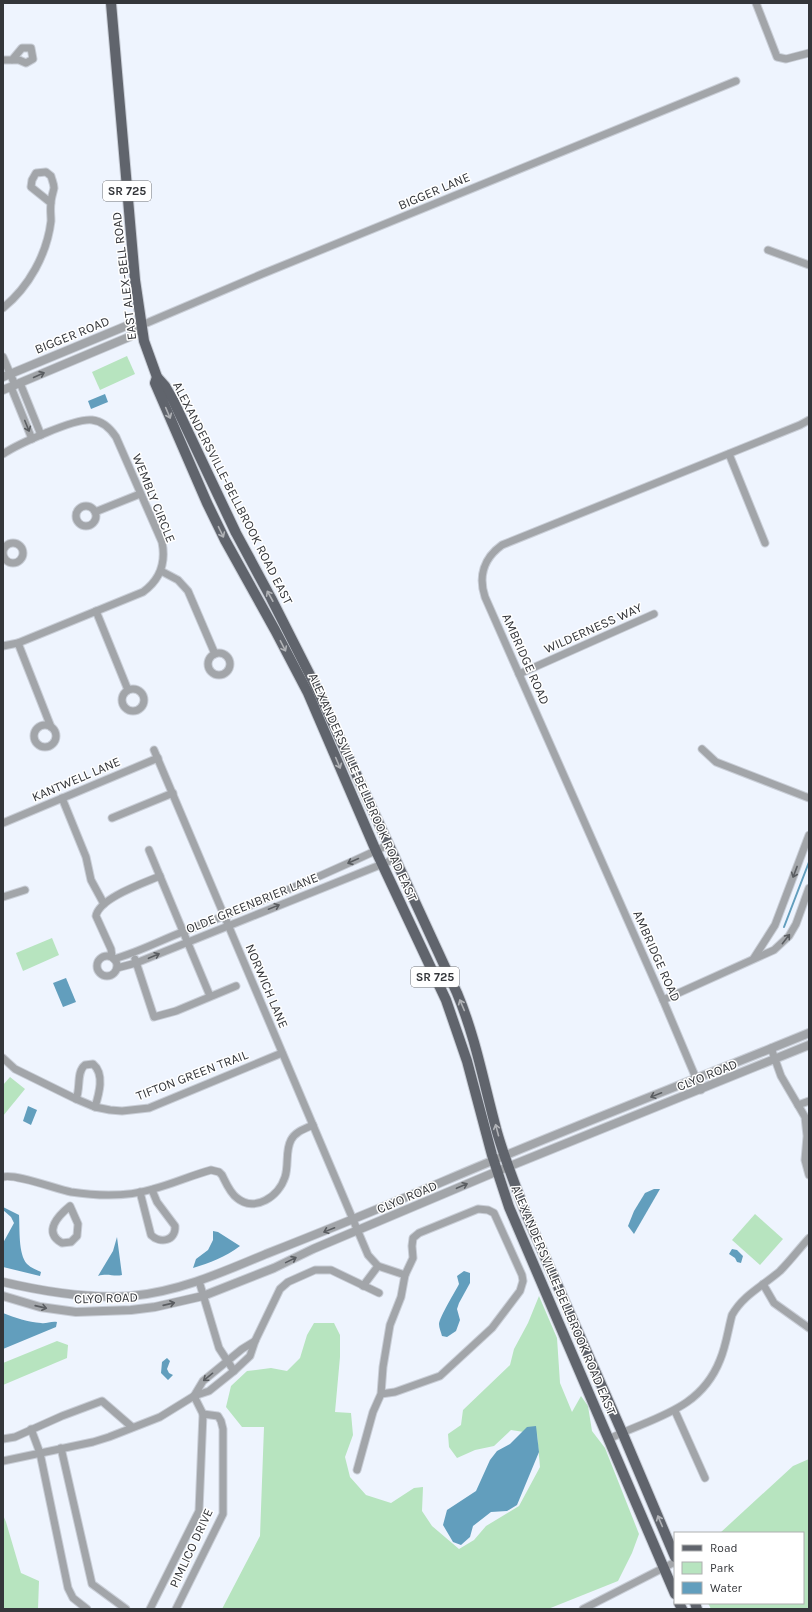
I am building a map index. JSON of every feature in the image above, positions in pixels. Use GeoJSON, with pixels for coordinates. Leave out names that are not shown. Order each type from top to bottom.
{"type":"FeatureCollection","features":[{"type":"Feature","properties":{"kind":"main road","name":"EAST ALEX-BELL ROAD"},"geometry":{"type":"LineString","coordinates":[[111,3],[136,291],[144,341],[157,377]]}},
{"type":"Feature","properties":{"kind":"main road","name":"ALEXANDERSVILLE-BELLBROOK ROAD EAST"},"geometry":{"type":"LineString","coordinates":[[674,1555],[527,1216],[508,1167],[497,1133],[472,1034],[464,1011],[317,688],[221,504],[173,400],[165,386],[157,377],[155,383],[207,503],[242,572],[275,630],[308,694],[376,851],[446,1000],[467,1061],[497,1172],[519,1232],[674,1592]]}},
{"type":"Feature","properties":{"kind":"main road"},"geometry":{"type":"LineString","coordinates":[[242,572],[253,567]]}},
{"type":"Feature","properties":{"kind":"main road"},"geometry":{"type":"LineString","coordinates":[[308,694],[317,688]]}},
{"type":"Feature","properties":{"kind":"main road"},"geometry":{"type":"LineString","coordinates":[[557,1320],[570,1314]]}},
{"type":"Feature","properties":{"kind":"street"},"geometry":{"type":"LineString","coordinates":[[756,3],[775,54],[780,58],[786,59],[809,53]]}},
{"type":"Feature","properties":{"kind":"street"},"geometry":{"type":"LineString","coordinates":[[3,60],[12,60]]}},
{"type":"Feature","properties":{"kind":"street","name":"BIGGER LANE"},"geometry":{"type":"LineString","coordinates":[[142,325],[256,276],[736,81]]}},
{"type":"Feature","properties":{"kind":"street"},"geometry":{"type":"LineString","coordinates":[[3,308],[18,294],[28,281],[42,254],[50,223],[51,203]]}},
{"type":"Feature","properties":{"kind":"street"},"geometry":{"type":"LineString","coordinates":[[768,250],[809,265]]}},
{"type":"Feature","properties":{"kind":"street","name":"BIGGER ROAD"},"geometry":{"type":"LineString","coordinates":[[7,375],[126,326],[142,325]]}},
{"type":"Feature","properties":{"kind":"street","name":"BIGGER ROAD"},"geometry":{"type":"LineString","coordinates":[[3,390],[129,337],[142,325]]}},
{"type":"Feature","properties":{"kind":"street"},"geometry":{"type":"LineString","coordinates":[[3,357],[7,375],[16,385],[41,435]]}},
{"type":"Feature","properties":{"kind":"street"},"geometry":{"type":"LineString","coordinates":[[16,385],[32,439]]}},
{"type":"Feature","properties":{"kind":"street","name":"WEMBLY CIRCLE"},"geometry":{"type":"LineString","coordinates":[[3,454],[41,435],[78,421],[85,420],[98,422],[106,426],[116,437],[162,542],[164,560],[161,571],[155,582],[144,592],[18,643],[3,646]]}},
{"type":"Feature","properties":{"kind":"street","name":"AMBRIDGE ROAD"},"geometry":{"type":"LineString","coordinates":[[701,1090],[483,590],[483,568],[490,555],[502,546],[800,426],[809,420]]}},
{"type":"Feature","properties":{"kind":"street"},"geometry":{"type":"LineString","coordinates":[[729,454],[765,543]]}},
{"type":"Feature","properties":{"kind":"street"},"geometry":{"type":"LineString","coordinates":[[95,512],[140,494]]}},
{"type":"Feature","properties":{"kind":"street"},"geometry":{"type":"LineString","coordinates":[[161,571],[178,580],[188,591],[215,654]]}},
{"type":"Feature","properties":{"kind":"street"},"geometry":{"type":"LineString","coordinates":[[96,611],[128,690]]}},
{"type":"Feature","properties":{"kind":"street","name":"WILDERNESS WAY"},"geometry":{"type":"LineString","coordinates":[[519,674],[654,614]]}},
{"type":"Feature","properties":{"kind":"street"},"geometry":{"type":"LineString","coordinates":[[18,643],[51,727]]}},
{"type":"Feature","properties":{"kind":"street"},"geometry":{"type":"LineString","coordinates":[[702,749],[716,762],[809,798]]}},
{"type":"Feature","properties":{"kind":"street","name":"NORWICH LANE"},"geometry":{"type":"LineString","coordinates":[[154,750],[357,1232],[368,1255],[378,1266]]}},
{"type":"Feature","properties":{"kind":"street","name":"KANTWELL LANE"},"geometry":{"type":"LineString","coordinates":[[3,823],[158,758]]}},
{"type":"Feature","properties":{"kind":"street"},"geometry":{"type":"LineString","coordinates":[[112,818],[173,793]]}},
{"type":"Feature","properties":{"kind":"street"},"geometry":{"type":"LineString","coordinates":[[62,798],[86,858],[90,880],[104,904]]}},
{"type":"Feature","properties":{"kind":"street"},"geometry":{"type":"LineString","coordinates":[[754,958],[775,925],[809,835]]}},
{"type":"Feature","properties":{"kind":"street","name":"OLDE GREENBRIER LANE"},"geometry":{"type":"LineString","coordinates":[[388,845],[225,916],[134,953],[113,958],[105,956],[99,960],[98,969],[101,974],[108,976],[114,974],[117,968],[136,963],[395,859]]}},
{"type":"Feature","properties":{"kind":"street"},"geometry":{"type":"LineString","coordinates":[[149,850],[210,996]]}},
{"type":"Feature","properties":{"kind":"street"},"geometry":{"type":"LineString","coordinates":[[117,968],[96,913],[104,904],[124,892],[160,876]]}},
{"type":"Feature","properties":{"kind":"street"},"geometry":{"type":"LineString","coordinates":[[663,1000],[754,958],[771,953],[786,939],[796,924],[809,888]]}},
{"type":"Feature","properties":{"kind":"street"},"geometry":{"type":"LineString","coordinates":[[3,898],[25,890]]}},
{"type":"Feature","properties":{"kind":"street"},"geometry":{"type":"LineString","coordinates":[[134,953],[154,1017],[176,1011],[236,986]]}},
{"type":"Feature","properties":{"kind":"street","name":"CLYO ROAD"},"geometry":{"type":"LineString","coordinates":[[3,1282],[36,1290],[86,1297],[132,1296],[199,1281],[352,1220],[504,1155],[696,1079],[809,1032]]}},
{"type":"Feature","properties":{"kind":"street","name":"CLYO ROAD"},"geometry":{"type":"LineString","coordinates":[[3,1296],[40,1307],[76,1312],[131,1310],[154,1307],[203,1296],[274,1268],[313,1249],[357,1232],[508,1167],[809,1046]]}},
{"type":"Feature","properties":{"kind":"street"},"geometry":{"type":"LineString","coordinates":[[771,1048],[781,1076],[805,1117],[807,1125],[805,1160],[809,1175]]}},
{"type":"Feature","properties":{"kind":"street","name":"TIFTON GREEN TRAIL"},"geometry":{"type":"LineString","coordinates":[[3,1058],[15,1069],[95,1107],[122,1111],[149,1108],[282,1053]]}},
{"type":"Feature","properties":{"kind":"street"},"geometry":{"type":"LineString","coordinates":[[76,1098],[79,1088],[80,1071],[84,1065],[93,1064],[98,1069],[100,1083],[95,1107]]}},
{"type":"Feature","properties":{"kind":"street"},"geometry":{"type":"LineString","coordinates":[[798,1105],[809,1101]]}},
{"type":"Feature","properties":{"kind":"street"},"geometry":{"type":"LineString","coordinates":[[3,1176],[20,1177],[72,1192],[99,1194],[152,1190],[211,1170],[219,1172],[222,1175],[231,1191],[241,1202],[253,1204],[266,1200],[278,1190],[285,1177],[291,1139],[300,1131],[313,1125]]}},
{"type":"Feature","properties":{"kind":"street"},"geometry":{"type":"LineString","coordinates":[[140,1192],[151,1235],[158,1240],[166,1240],[171,1238],[174,1234],[175,1226],[159,1206],[152,1190]]}},
{"type":"Feature","properties":{"kind":"street"},"geometry":{"type":"LineString","coordinates":[[70,1206],[56,1219],[53,1229],[56,1238],[62,1243],[71,1242],[77,1236],[78,1224],[70,1206],[72,1192]]}},
{"type":"Feature","properties":{"kind":"street"},"geometry":{"type":"LineString","coordinates":[[357,1470],[373,1412],[381,1394],[383,1366],[390,1325],[401,1296],[405,1275],[413,1258],[412,1246],[414,1238],[419,1233],[478,1209],[488,1210],[494,1213],[522,1275],[523,1280],[520,1291],[492,1328],[440,1376],[395,1392],[381,1394]]}},
{"type":"Feature","properties":{"kind":"street"},"geometry":{"type":"LineString","coordinates":[[609,1439],[622,1432],[675,1411],[694,1398],[709,1381],[721,1359],[732,1315],[736,1309],[747,1295],[781,1269],[809,1238]]}},
{"type":"Feature","properties":{"kind":"street"},"geometry":{"type":"LineString","coordinates":[[363,1286],[378,1266],[405,1275]]}},
{"type":"Feature","properties":{"kind":"street"},"geometry":{"type":"LineString","coordinates":[[3,1461],[93,1442],[132,1427],[145,1424],[160,1417],[194,1396],[209,1391],[250,1356],[255,1341],[280,1289],[288,1282],[315,1270],[331,1270],[379,1293]]}},
{"type":"Feature","properties":{"kind":"street"},"geometry":{"type":"LineString","coordinates":[[199,1281],[219,1348],[234,1371]]}},
{"type":"Feature","properties":{"kind":"street"},"geometry":{"type":"LineString","coordinates":[[763,1284],[774,1304],[809,1328]]}},
{"type":"Feature","properties":{"kind":"street"},"geometry":{"type":"LineString","coordinates":[[194,1396],[203,1381],[242,1349],[255,1341]]}},
{"type":"Feature","properties":{"kind":"street","name":"PIMLICO DRIVE"},"geometry":{"type":"LineString","coordinates":[[150,1609],[199,1511],[203,1414],[194,1396]]}},
{"type":"Feature","properties":{"kind":"street"},"geometry":{"type":"LineString","coordinates":[[3,1439],[15,1437],[62,1416],[102,1401],[132,1427]]}},
{"type":"Feature","properties":{"kind":"street"},"geometry":{"type":"LineString","coordinates":[[675,1411],[705,1478]]}},
{"type":"Feature","properties":{"kind":"street","name":"PIMLICO DRIVE"},"geometry":{"type":"LineString","coordinates":[[176,1609],[223,1514],[224,1429],[218,1416],[203,1414]]}},
{"type":"Feature","properties":{"kind":"street"},"geometry":{"type":"LineString","coordinates":[[31,1429],[40,1453],[65,1579],[73,1598],[87,1609]]}},
{"type":"Feature","properties":{"kind":"street"},"geometry":{"type":"LineString","coordinates":[[61,1448],[92,1584],[126,1609]]}},
{"type":"Feature","properties":{"kind":"street"},"geometry":{"type":"LineString","coordinates":[[583,1609],[674,1562]]}},
{"type":"Feature","properties":{"kind":"green space"},"geometry":{"type":"Polygon","coordinates":[[[127,356],[135,374],[100,390],[92,372],[127,356]]]}},
{"type":"Feature","properties":{"kind":"green space"},"geometry":{"type":"Polygon","coordinates":[[[52,938],[59,955],[23,971],[16,953],[52,938]]]}},
{"type":"Feature","properties":{"kind":"green space"},"geometry":{"type":"Polygon","coordinates":[[[10,1077],[25,1089],[3,1116],[3,1085],[10,1077]]]}},
{"type":"Feature","properties":{"kind":"green space"},"geometry":{"type":"Polygon","coordinates":[[[755,1214],[783,1239],[760,1265],[732,1240],[755,1214]]]}},
{"type":"Feature","properties":{"kind":"green space"},"geometry":{"type":"Polygon","coordinates":[[[539,1296],[557,1338],[560,1383],[572,1412],[581,1396],[588,1406],[592,1431],[605,1448],[639,1534],[632,1553],[618,1581],[548,1609],[222,1609],[260,1536],[264,1427],[242,1427],[226,1407],[231,1386],[247,1371],[271,1368],[287,1371],[300,1358],[307,1335],[314,1323],[334,1323],[340,1335],[340,1357],[335,1412],[351,1413],[353,1435],[345,1457],[350,1477],[366,1495],[391,1503],[414,1488],[423,1487],[422,1511],[432,1526],[459,1549],[474,1540],[486,1526],[519,1506],[540,1467],[537,1434],[511,1430],[494,1446],[475,1450],[457,1458],[449,1447],[448,1434],[461,1425],[463,1410],[510,1365],[514,1349],[528,1323],[539,1296]]]}},
{"type":"Feature","properties":{"kind":"green space"},"geometry":{"type":"Polygon","coordinates":[[[57,1341],[68,1345],[67,1358],[3,1385],[3,1363],[57,1341]]]}},
{"type":"Feature","properties":{"kind":"green space"},"geometry":{"type":"Polygon","coordinates":[[[809,1459],[809,1609],[711,1609],[708,1604],[804,1604],[804,1532],[721,1532],[793,1466],[809,1459]]]}},
{"type":"Feature","properties":{"kind":"green space"},"geometry":{"type":"Polygon","coordinates":[[[3,1515],[21,1573],[39,1581],[38,1609],[3,1609],[3,1515]]]}},
{"type":"Feature","properties":{"kind":"water"},"geometry":{"type":"Polygon","coordinates":[[[105,394],[108,402],[91,409],[88,401],[105,394]]]}},
{"type":"Feature","properties":{"kind":"water"},"geometry":{"type":"Polygon","coordinates":[[[66,978],[76,1002],[63,1007],[53,983],[66,978]]]}},
{"type":"Feature","properties":{"kind":"water"},"geometry":{"type":"Polygon","coordinates":[[[28,1106],[37,1110],[31,1125],[23,1121],[28,1106]]]}},
{"type":"Feature","properties":{"kind":"water"},"geometry":{"type":"Polygon","coordinates":[[[654,1189],[660,1189],[634,1234],[628,1226],[634,1211],[645,1193],[654,1189]]]}},
{"type":"Feature","properties":{"kind":"water"},"geometry":{"type":"Polygon","coordinates":[[[3,1207],[19,1215],[20,1241],[24,1260],[32,1268],[41,1272],[40,1276],[3,1267],[3,1243],[14,1223],[11,1217],[3,1210],[3,1207]]]}},
{"type":"Feature","properties":{"kind":"water"},"geometry":{"type":"Polygon","coordinates":[[[213,1231],[218,1232],[240,1246],[217,1259],[193,1268],[196,1259],[208,1250],[213,1240],[213,1231]]]}},
{"type":"Feature","properties":{"kind":"water"},"geometry":{"type":"Polygon","coordinates":[[[117,1237],[122,1275],[98,1276],[113,1251],[117,1237]]]}},
{"type":"Feature","properties":{"kind":"water"},"geometry":{"type":"Polygon","coordinates":[[[732,1249],[737,1250],[743,1256],[741,1263],[737,1262],[735,1258],[729,1254],[732,1249]]]}},
{"type":"Feature","properties":{"kind":"water"},"geometry":{"type":"Polygon","coordinates":[[[464,1271],[470,1273],[470,1283],[457,1309],[460,1320],[456,1331],[447,1337],[442,1336],[439,1326],[440,1320],[459,1284],[457,1276],[464,1271]]]}},
{"type":"Feature","properties":{"kind":"water"},"geometry":{"type":"Polygon","coordinates":[[[3,1313],[31,1322],[57,1322],[56,1327],[3,1349],[3,1313]]]}},
{"type":"Feature","properties":{"kind":"water"},"geometry":{"type":"Polygon","coordinates":[[[167,1358],[170,1361],[167,1369],[169,1373],[173,1375],[168,1380],[161,1373],[162,1362],[167,1358]]]}},
{"type":"Feature","properties":{"kind":"water"},"geometry":{"type":"Polygon","coordinates":[[[536,1426],[539,1452],[517,1505],[507,1511],[491,1512],[473,1526],[470,1537],[461,1545],[453,1542],[443,1525],[447,1510],[476,1491],[490,1460],[497,1451],[510,1444],[527,1427],[536,1426]]]}},
{"type":"Feature","properties":{"kind":"waterway"},"geometry":{"type":"LineString","coordinates":[[784,927],[809,862]]}}]}
